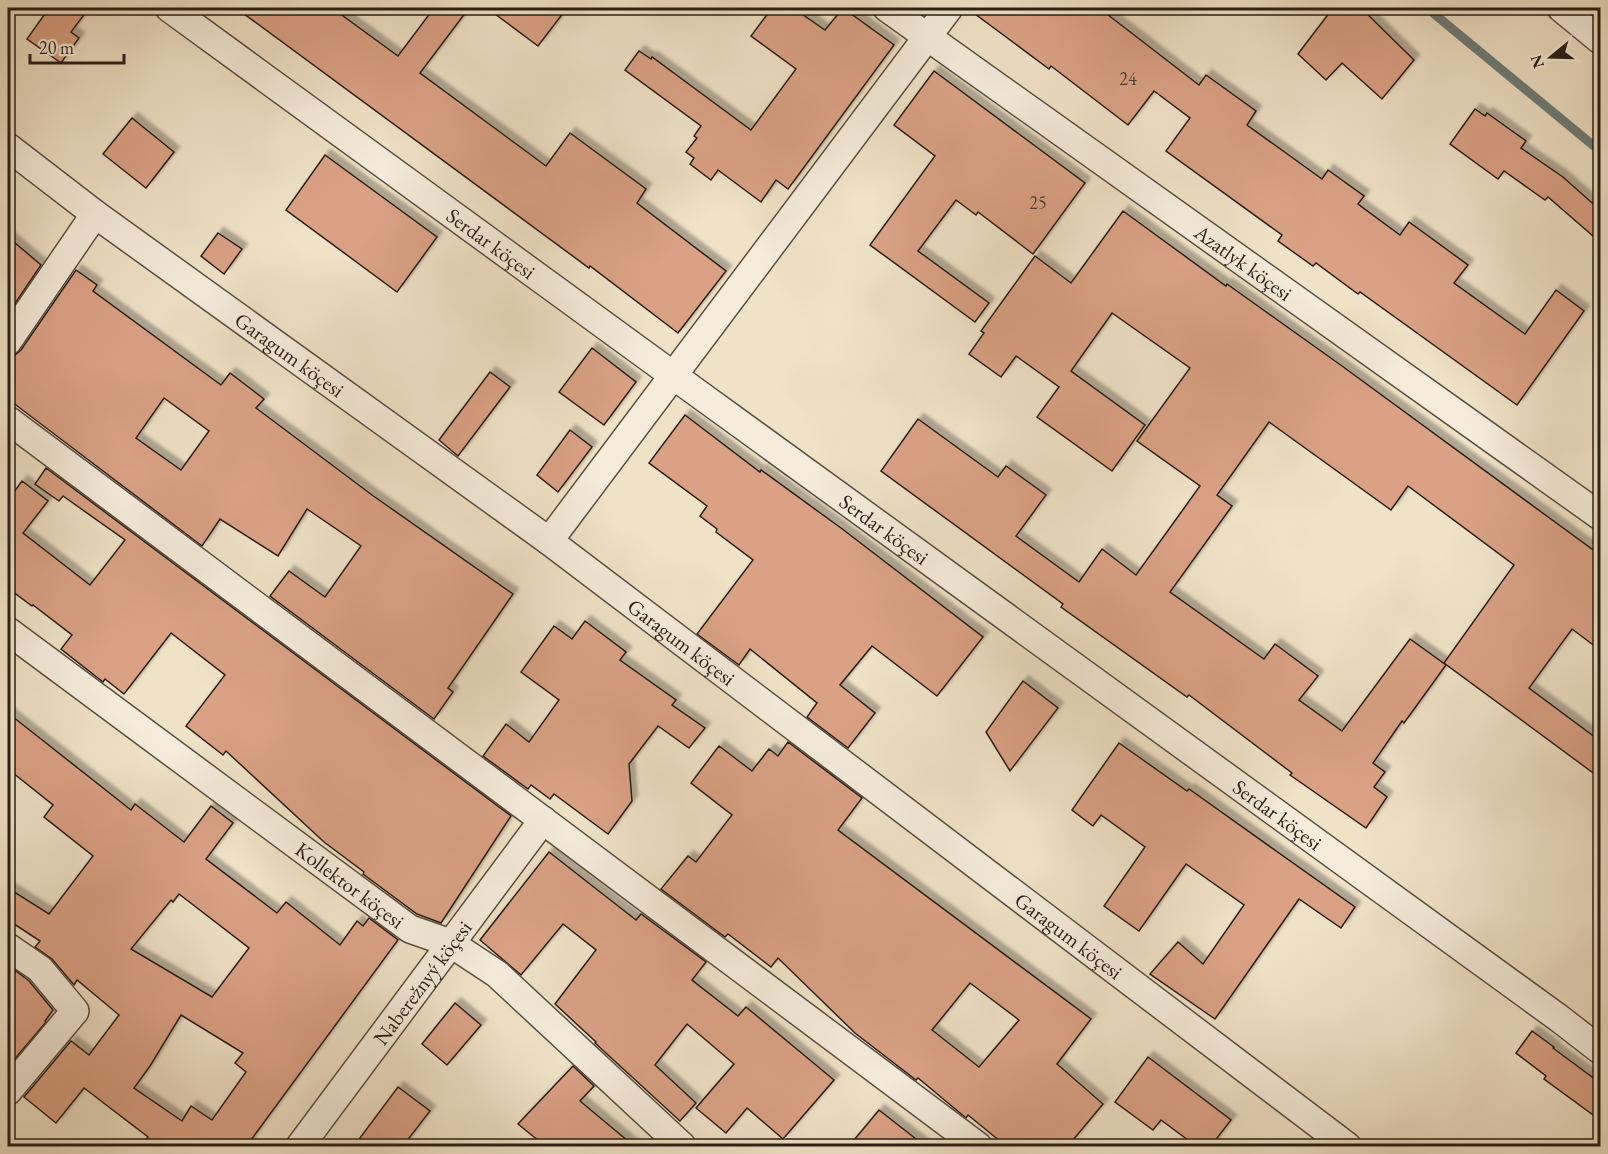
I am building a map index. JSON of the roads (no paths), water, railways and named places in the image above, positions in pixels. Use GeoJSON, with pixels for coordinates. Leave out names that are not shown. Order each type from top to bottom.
{"type":"FeatureCollection","features":[{"type":"Feature","properties":{"kind":"street","name":"Serdar köçesi"},"geometry":{"type":"LineString","coordinates":[[170,8],[1600,1050]]}},
{"type":"Feature","properties":{"kind":"street","name":"Azatlyk köçesi"},"geometry":{"type":"LineString","coordinates":[[887,8],[1600,516]]}},
{"type":"Feature","properties":{"kind":"street"},"geometry":{"type":"LineString","coordinates":[[549,541],[949,8]]}},
{"type":"Feature","properties":{"kind":"street"},"geometry":{"type":"LineString","coordinates":[[1561,8],[1600,40]]}},
{"type":"Feature","properties":{"kind":"street","name":"Garagum köçesi"},"geometry":{"type":"LineString","coordinates":[[8,147],[94,214],[549,541],[1347,1146]]}},
{"type":"Feature","properties":{"kind":"street"},"geometry":{"type":"LineString","coordinates":[[8,341],[94,214]]}},
{"type":"Feature","properties":{"kind":"street"},"geometry":{"type":"LineString","coordinates":[[8,420],[978,1146]]}},
{"type":"Feature","properties":{"kind":"street","name":"Kollektor köçesi"},"geometry":{"type":"LineString","coordinates":[[8,631],[410,929],[450,943],[497,974],[682,1146]]}},
{"type":"Feature","properties":{"kind":"street","name":"Naberežnyý köçesi"},"geometry":{"type":"LineString","coordinates":[[300,1146],[543,820]]}},
{"type":"Feature","properties":{"kind":"street"},"geometry":{"type":"LineString","coordinates":[[8,946],[40,969],[75,1011],[8,1091]]}},
{"type":"Feature","properties":{"kind":"waterway"},"geometry":{"type":"LineString","coordinates":[[1427,8],[1600,151]]}}]}
